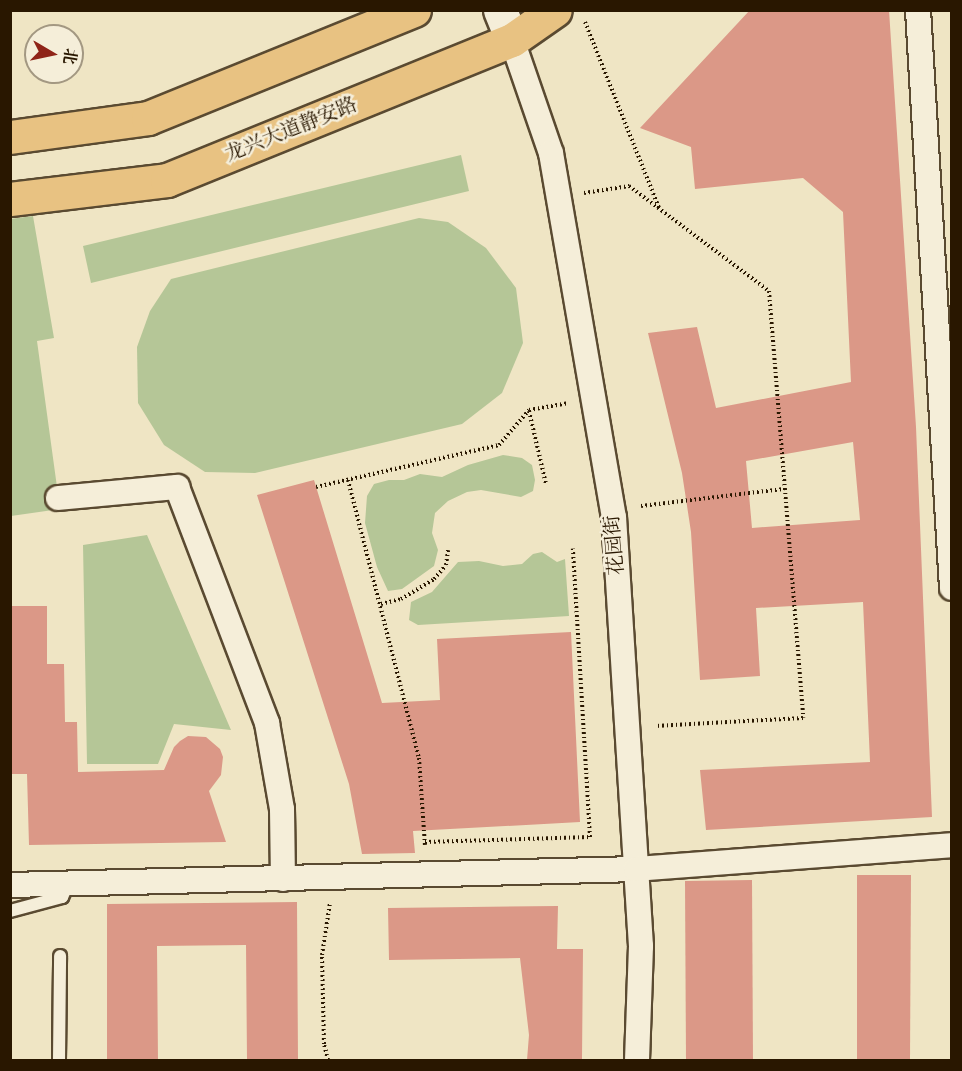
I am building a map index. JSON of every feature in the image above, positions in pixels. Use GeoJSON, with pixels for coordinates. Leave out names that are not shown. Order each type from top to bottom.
{"type":"FeatureCollection","features":[{"type":"Feature","properties":{"kind":"main road"},"geometry":{"type":"LineString","coordinates":[[10,137],[148,118],[414,10]]}},
{"type":"Feature","properties":{"kind":"main road","name":"龙兴大道静安路"},"geometry":{"type":"LineString","coordinates":[[10,199],[167,180],[506,25],[555,10]]}},
{"type":"Feature","properties":{"kind":"street"},"geometry":{"type":"LineString","coordinates":[[918,10],[951,588]]}},
{"type":"Feature","properties":{"kind":"street","name":"花园街"},"geometry":{"type":"LineString","coordinates":[[506,25],[551,153],[613,509],[641,946],[637,1060]]}},
{"type":"Feature","properties":{"kind":"street"},"geometry":{"type":"LineString","coordinates":[[58,498],[177,487],[267,723],[282,809],[283,879]]}},
{"type":"Feature","properties":{"kind":"street"},"geometry":{"type":"LineString","coordinates":[[10,885],[636,869],[951,845]]}},
{"type":"Feature","properties":{"kind":"lane"},"geometry":{"type":"LineString","coordinates":[[10,911],[62,897],[68,884]]}},
{"type":"Feature","properties":{"kind":"lane"},"geometry":{"type":"LineString","coordinates":[[59,1060],[60,956]]}},
{"type":"Feature","properties":{"kind":"path"},"geometry":{"type":"LineString","coordinates":[[580,10],[660,209]]}},
{"type":"Feature","properties":{"kind":"path"},"geometry":{"type":"LineString","coordinates":[[559,196],[629,186],[769,291],[803,718],[628,728]]}},
{"type":"Feature","properties":{"kind":"path"},"geometry":{"type":"LineString","coordinates":[[316,487],[499,445],[529,411],[594,398]]}},
{"type":"Feature","properties":{"kind":"path"},"geometry":{"type":"LineString","coordinates":[[529,411],[546,484]]}},
{"type":"Feature","properties":{"kind":"path"},"geometry":{"type":"LineString","coordinates":[[348,480],[419,758],[427,876]]}},
{"type":"Feature","properties":{"kind":"path"},"geometry":{"type":"LineString","coordinates":[[613,509],[784,489]]}},
{"type":"Feature","properties":{"kind":"path"},"geometry":{"type":"LineString","coordinates":[[425,842],[590,837],[573,548]]}},
{"type":"Feature","properties":{"kind":"path"},"geometry":{"type":"LineString","coordinates":[[381,604],[401,600],[434,579],[446,565],[448,550]]}},
{"type":"Feature","properties":{"kind":"path"},"geometry":{"type":"LineString","coordinates":[[328,1060],[324,1044],[322,955],[330,900],[348,878]]}},
{"type":"Feature","properties":{"kind":"green space"},"geometry":{"type":"Polygon","coordinates":[[[461,155],[469,191],[91,283],[83,246],[461,155]]]}},
{"type":"Feature","properties":{"kind":"green space"},"geometry":{"type":"Polygon","coordinates":[[[33,216],[54,338],[37,341],[60,509],[11,516],[10,219],[33,216]]]}},
{"type":"Feature","properties":{"kind":"green space"},"geometry":{"type":"Polygon","coordinates":[[[419,218],[448,222],[486,248],[516,288],[523,343],[502,393],[462,424],[255,473],[205,472],[164,445],[138,403],[137,347],[150,311],[171,279],[419,218]]]}},
{"type":"Feature","properties":{"kind":"green space"},"geometry":{"type":"Polygon","coordinates":[[[503,455],[522,458],[532,465],[535,480],[533,491],[521,497],[481,490],[467,492],[448,501],[435,513],[432,533],[438,550],[434,566],[402,589],[388,591],[377,567],[365,523],[367,496],[374,484],[389,480],[404,480],[420,474],[442,477],[468,465],[503,455]]]}},
{"type":"Feature","properties":{"kind":"green space"},"geometry":{"type":"Polygon","coordinates":[[[147,535],[231,730],[174,724],[158,764],[87,764],[83,545],[147,535]]]}},
{"type":"Feature","properties":{"kind":"green space"},"geometry":{"type":"Polygon","coordinates":[[[542,552],[557,562],[565,559],[569,616],[418,625],[409,620],[411,602],[432,592],[458,562],[479,561],[503,566],[522,564],[533,554],[542,552]]]}},
{"type":"Feature","properties":{"kind":"building"},"geometry":{"type":"Polygon","coordinates":[[[750,10],[889,10],[916,427],[932,817],[706,830],[700,770],[870,762],[863,602],[756,608],[760,676],[700,680],[691,532],[682,473],[648,333],[697,327],[716,408],[851,382],[843,212],[803,178],[695,189],[691,147],[640,128],[750,10]],[[853,442],[746,461],[752,528],[860,520],[853,442]]]}},
{"type":"Feature","properties":{"kind":"building"},"geometry":{"type":"Polygon","coordinates":[[[314,480],[382,703],[440,700],[437,639],[571,632],[580,822],[413,831],[415,853],[362,854],[349,784],[257,495],[314,480]]]}},
{"type":"Feature","properties":{"kind":"building"},"geometry":{"type":"Polygon","coordinates":[[[10,606],[47,606],[47,664],[64,664],[65,722],[77,722],[78,772],[164,770],[174,747],[180,741],[188,736],[206,737],[220,749],[223,757],[221,775],[209,791],[226,842],[29,845],[27,774],[10,774],[10,606]]]}},
{"type":"Feature","properties":{"kind":"building"},"geometry":{"type":"Polygon","coordinates":[[[857,875],[911,875],[910,1060],[857,1060],[857,875]]]}},
{"type":"Feature","properties":{"kind":"building"},"geometry":{"type":"Polygon","coordinates":[[[752,880],[753,1060],[686,1060],[685,881],[752,880]]]}},
{"type":"Feature","properties":{"kind":"building"},"geometry":{"type":"Polygon","coordinates":[[[297,902],[298,1060],[247,1060],[246,945],[157,946],[158,1060],[107,1060],[107,904],[297,902]]]}},
{"type":"Feature","properties":{"kind":"building"},"geometry":{"type":"Polygon","coordinates":[[[558,906],[557,949],[583,949],[582,1060],[527,1060],[529,1035],[520,958],[389,960],[388,908],[558,906]]]}}]}
